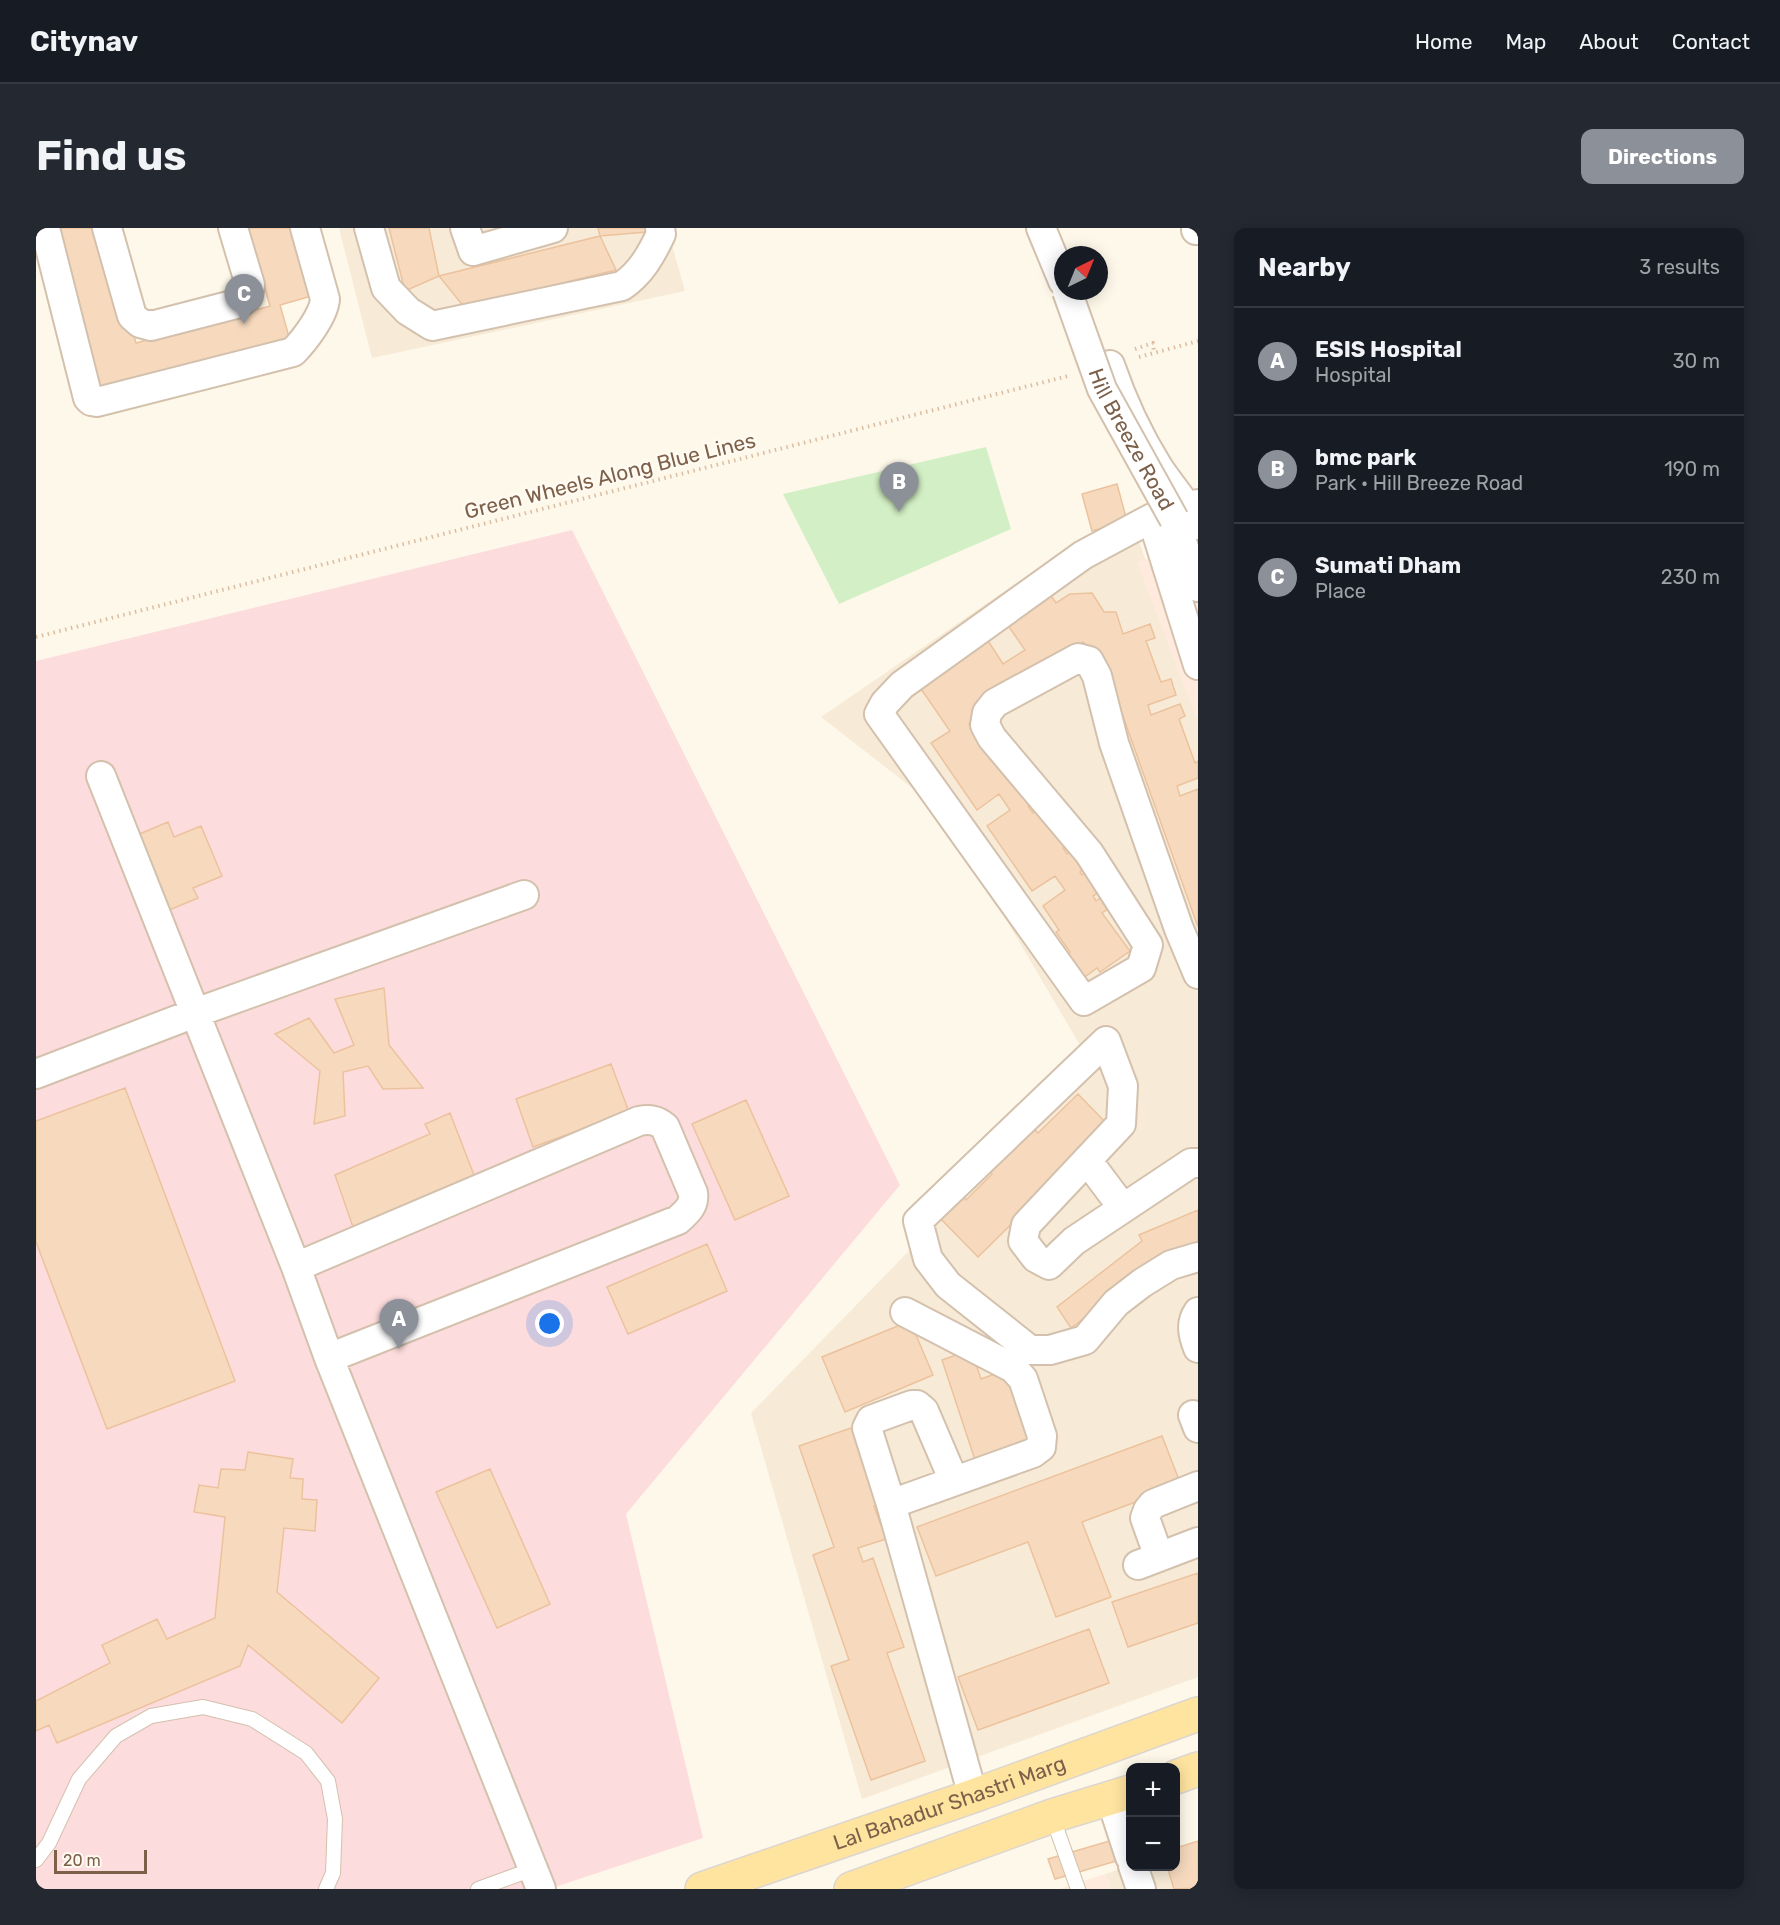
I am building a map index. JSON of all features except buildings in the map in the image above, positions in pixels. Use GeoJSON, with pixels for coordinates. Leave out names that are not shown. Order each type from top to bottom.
{"type":"FeatureCollection","features":[{"type":"Feature","properties":{"kind":"main road","name":"Lal Bahadur Shastri Marg"},"geometry":{"type":"LineString","coordinates":[[702,1889],[973,1796],[1198,1713]]}},
{"type":"Feature","properties":{"kind":"main road"},"geometry":{"type":"LineString","coordinates":[[1180,1776],[1198,1769]]}},
{"type":"Feature","properties":{"kind":"main road"},"geometry":{"type":"LineString","coordinates":[[851,1889],[1052,1816],[1121,1795]]}},
{"type":"Feature","properties":{"kind":"street"},"geometry":{"type":"LineString","coordinates":[[45,228],[88,398],[98,402],[293,352],[302,343],[324,306],[325,299],[305,228]]}},
{"type":"Feature","properties":{"kind":"street"},"geometry":{"type":"LineString","coordinates":[[107,228],[132,316],[140,323],[151,326],[240,303],[248,296],[250,285],[234,228]]}},
{"type":"Feature","properties":{"kind":"street"},"geometry":{"type":"LineString","coordinates":[[369,228],[386,288],[408,311],[432,326],[622,286],[636,276],[652,253],[662,234],[660,228]]}},
{"type":"Feature","properties":{"kind":"street"},"geometry":{"type":"LineString","coordinates":[[465,228],[473,251],[553,228]]}},
{"type":"Feature","properties":{"kind":"street","name":"Hill Breeze Road"},"geometry":{"type":"LineString","coordinates":[[1041,228],[1054,260]]}},
{"type":"Feature","properties":{"kind":"street","name":"Hill Breeze Road"},"geometry":{"type":"LineString","coordinates":[[1070,300],[1102,389],[1182,515],[1198,587]]}},
{"type":"Feature","properties":{"kind":"street"},"geometry":{"type":"LineString","coordinates":[[1110,365],[1121,397],[1182,515],[1198,665]]}},
{"type":"Feature","properties":{"kind":"street"},"geometry":{"type":"LineString","coordinates":[[1182,515],[1083,555],[911,678],[885,703],[879,714],[1084,1001],[1106,1041],[1123,1086],[1121,1124],[1026,1225],[1023,1241],[1036,1258],[1049,1265],[1074,1241],[1196,1159]]}},
{"type":"Feature","properties":{"kind":"street"},"geometry":{"type":"LineString","coordinates":[[1148,945],[1089,853],[992,738],[985,725],[987,714],[995,703],[1078,658],[1089,661],[1097,676],[1114,743],[1179,929],[1198,974]]}},
{"type":"Feature","properties":{"kind":"street"},"geometry":{"type":"LineString","coordinates":[[101,776],[296,1267],[329,1358],[537,1879]]}},
{"type":"Feature","properties":{"kind":"street"},"geometry":{"type":"LineString","coordinates":[[36,1074],[524,895]]}},
{"type":"Feature","properties":{"kind":"street"},"geometry":{"type":"LineString","coordinates":[[1084,1001],[1141,968],[1148,945],[1179,929]]}},
{"type":"Feature","properties":{"kind":"street"},"geometry":{"type":"LineString","coordinates":[[1106,1041],[918,1221],[928,1260],[948,1284],[1030,1350],[1050,1350],[1085,1340],[1116,1304],[1142,1283],[1171,1265],[1198,1257]]}},
{"type":"Feature","properties":{"kind":"street"},"geometry":{"type":"LineString","coordinates":[[296,1267],[639,1121],[650,1119],[665,1127],[693,1193],[694,1199],[689,1210],[678,1220],[329,1358]]}},
{"type":"Feature","properties":{"kind":"street"},"geometry":{"type":"LineString","coordinates":[[1087,1160],[1123,1208]]}},
{"type":"Feature","properties":{"kind":"street"},"geometry":{"type":"LineString","coordinates":[[891,1504],[1034,1453],[1041,1447],[1042,1436],[1023,1379],[1012,1368],[905,1312]]}},
{"type":"Feature","properties":{"kind":"street"},"geometry":{"type":"LineString","coordinates":[[1198,1312],[1192,1331],[1198,1348]]}},
{"type":"Feature","properties":{"kind":"street"},"geometry":{"type":"LineString","coordinates":[[954,1481],[924,1411],[917,1405],[871,1420],[867,1428],[891,1504],[973,1796]]}},
{"type":"Feature","properties":{"kind":"street"},"geometry":{"type":"LineString","coordinates":[[1198,1486],[1153,1504],[1148,1510],[1145,1518],[1148,1561],[1198,1542]]}},
{"type":"Feature","properties":{"kind":"street"},"geometry":{"type":"LineString","coordinates":[[1121,1795],[1126,1826]]}},
{"type":"Feature","properties":{"kind":"street"},"geometry":{"type":"LineString","coordinates":[[1135,1871],[1141,1889]]}},
{"type":"Feature","properties":{"kind":"lane"},"geometry":{"type":"LineString","coordinates":[[36,1860],[49,1844],[78,1779],[116,1736],[151,1716],[203,1707],[252,1719],[306,1754],[328,1781],[335,1819],[333,1873],[326,1889]]}},
{"type":"Feature","properties":{"kind":"lane"},"geometry":{"type":"LineString","coordinates":[[1052,1816],[1078,1889]]}},
{"type":"Feature","properties":{"kind":"lane"},"geometry":{"type":"LineString","coordinates":[[478,1889],[537,1879]]}},
{"type":"Feature","properties":{"kind":"path","name":"Green Wheels Along Blue Lines"},"geometry":{"type":"LineString","coordinates":[[36,637],[1198,341]]}},
{"type":"Feature","properties":{"kind":"shaded area"},"geometry":{"type":"Polygon","coordinates":[[[339,228],[667,228],[685,291],[372,358],[339,228]]]}},
{"type":"Feature","properties":{"kind":"shaded area"},"geometry":{"type":"Polygon","coordinates":[[[1131,519],[1198,707],[1198,1677],[862,1799],[751,1413],[1091,1064],[943,812],[821,717],[1047,562],[1131,519]]]}},
{"type":"Feature","properties":{"kind":"shaded area"},"geometry":{"type":"Polygon","coordinates":[[[572,530],[900,1185],[626,1514],[703,1838],[549,1889],[36,1889],[36,661],[572,530]]]}},
{"type":"Feature","properties":{"kind":"shaded area"},"geometry":{"type":"Polygon","coordinates":[[[1198,545],[1198,722],[1137,562],[1198,545]]]}},
{"type":"Feature","properties":{"kind":"shaded area"},"geometry":{"type":"Polygon","coordinates":[[[1198,1844],[1198,1889],[1110,1889],[1105,1874],[1126,1867],[1126,1871],[1180,1871],[1180,1850],[1198,1844]]]}},
{"type":"Feature","properties":{"kind":"shaded area"},"geometry":{"type":"Polygon","coordinates":[[[1105,1874],[1110,1889],[1060,1889],[1105,1874]]]}},
{"type":"Feature","properties":{"kind":"green space"},"geometry":{"type":"Polygon","coordinates":[[[986,447],[1011,529],[839,604],[783,494],[986,447]]]}},
{"type":"Feature","properties":{"kind":"place","name":"Sumati Dham"},"geometry":{"type":"Point","coordinates":[244,324]}},
{"type":"Feature","properties":{"kind":"place","name":"bmc park"},"geometry":{"type":"Point","coordinates":[899,512]}},
{"type":"Feature","properties":{"kind":"place","name":"ESIS Hospital"},"geometry":{"type":"Point","coordinates":[399,1349]}}]}
